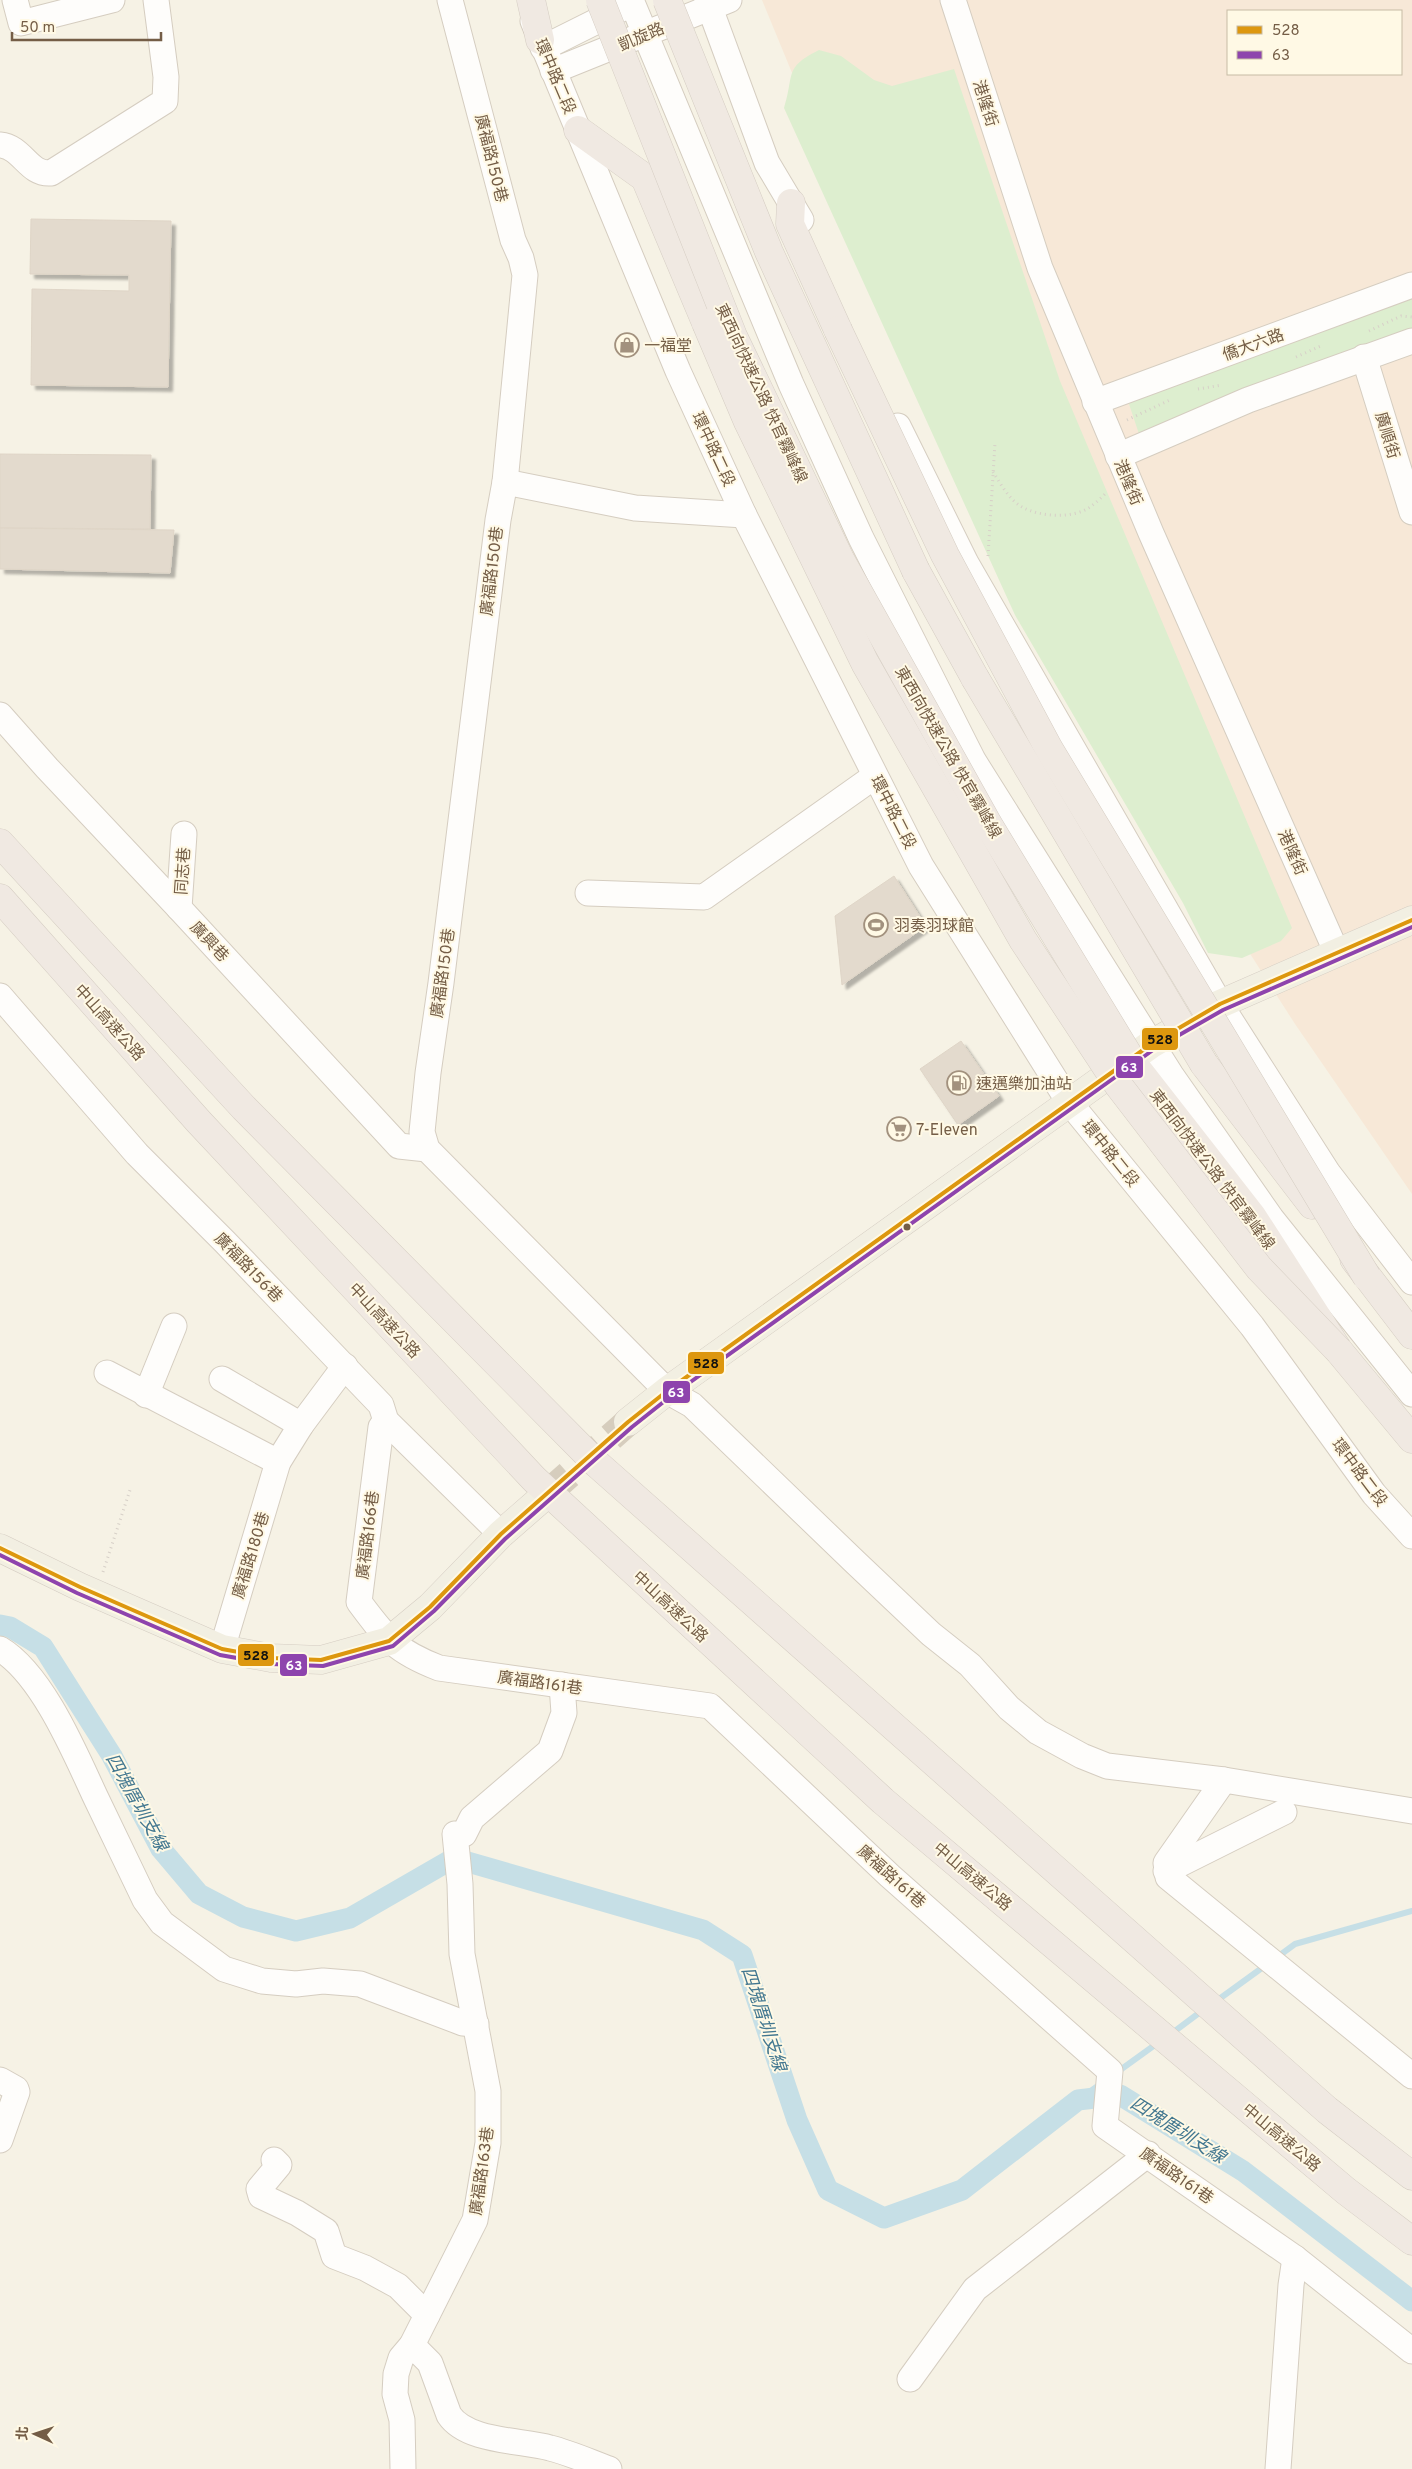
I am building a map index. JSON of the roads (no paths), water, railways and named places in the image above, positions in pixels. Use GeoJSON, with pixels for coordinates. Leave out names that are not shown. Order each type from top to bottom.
{"type":"FeatureCollection","features":[{"type":"Feature","properties":{"kind":"highway"},"geometry":{"type":"LineString","coordinates":[[531,0],[541,44]]}},
{"type":"Feature","properties":{"kind":"highway","name":"東西向快速公路 快官霧峰線"},"geometry":{"type":"LineString","coordinates":[[600,0],[733,336],[840,559],[988,824],[1136,1066],[1252,1216],[1340,1351],[1412,1439]]}},
{"type":"Feature","properties":{"kind":"highway"},"geometry":{"type":"LineString","coordinates":[[667,0],[769,252],[920,580],[980,687],[1204,1064],[1412,1335]]}},
{"type":"Feature","properties":{"kind":"highway"},"geometry":{"type":"LineString","coordinates":[[578,130],[644,178],[748,422],[865,663],[1023,940],[1119,1086],[1253,1260],[1340,1351]]}},
{"type":"Feature","properties":{"kind":"highway"},"geometry":{"type":"LineString","coordinates":[[791,203],[790,224],[945,555],[1050,749],[1368,1277]]}},
{"type":"Feature","properties":{"kind":"highway"},"geometry":{"type":"LineString","coordinates":[[0,843],[244,1108],[597,1464],[1328,2110],[1412,2176]]}},
{"type":"Feature","properties":{"kind":"highway","name":"中山高速公路"},"geometry":{"type":"LineString","coordinates":[[0,898],[198,1122],[534,1479],[883,1801],[1346,2191],[1412,2241]]}},
{"type":"Feature","properties":{"kind":"main road"},"geometry":{"type":"LineString","coordinates":[[628,1422],[667,1391],[1157,1040],[1220,1004],[1336,951],[1412,920]]}},
{"type":"Feature","properties":{"kind":"main road"},"geometry":{"type":"LineString","coordinates":[[0,1548],[95,1594],[222,1649],[271,1658],[320,1660],[389,1641],[430,1608],[501,1534],[548,1493]]}},
{"type":"Feature","properties":{"kind":"street"},"geometry":{"type":"LineString","coordinates":[[15,0],[21,23],[112,0]]}},
{"type":"Feature","properties":{"kind":"street"},"geometry":{"type":"LineString","coordinates":[[0,145],[14,148],[36,171],[42,174],[52,173],[165,101],[166,77],[156,0]]}},
{"type":"Feature","properties":{"kind":"street","name":"廣福路150巷"},"geometry":{"type":"LineString","coordinates":[[427,1149],[422,1132],[428,1073],[490,577],[505,482],[525,275],[521,258],[513,240],[450,0]]}},
{"type":"Feature","properties":{"kind":"street","name":"環中路二段"},"geometry":{"type":"LineString","coordinates":[[525,0],[541,44],[678,371],[744,515],[922,866],[1069,1102],[1252,1326],[1374,1494],[1412,1536]]}},
{"type":"Feature","properties":{"kind":"street","name":"港隆街"},"geometry":{"type":"LineString","coordinates":[[953,0],[1040,268],[1118,456],[1336,951]]}},
{"type":"Feature","properties":{"kind":"street"},"geometry":{"type":"LineString","coordinates":[[638,1],[653,31],[718,182],[801,385],[884,555],[995,770],[1157,1040],[1272,1218],[1412,1394]]}},
{"type":"Feature","properties":{"kind":"street","name":"凱旋路"},"geometry":{"type":"LineString","coordinates":[[541,44],[638,1]]}},
{"type":"Feature","properties":{"kind":"street"},"geometry":{"type":"LineString","coordinates":[[716,3],[768,163],[807,230],[864,356],[966,563],[1220,1004],[1328,1173],[1412,1282]]}},
{"type":"Feature","properties":{"kind":"street","name":"凱旋路"},"geometry":{"type":"LineString","coordinates":[[553,71],[653,31],[716,3]]}},
{"type":"Feature","properties":{"kind":"street","name":"僑大六路"},"geometry":{"type":"LineString","coordinates":[[1095,402],[1412,286]]}},
{"type":"Feature","properties":{"kind":"street"},"geometry":{"type":"LineString","coordinates":[[1118,456],[1248,400],[1412,341]]}},
{"type":"Feature","properties":{"kind":"street","name":"廣順街"},"geometry":{"type":"LineString","coordinates":[[1364,358],[1412,512]]}},
{"type":"Feature","properties":{"kind":"street"},"geometry":{"type":"LineString","coordinates":[[505,482],[636,508],[744,515]]}},
{"type":"Feature","properties":{"kind":"street","name":"廣興巷"},"geometry":{"type":"LineString","coordinates":[[0,715],[47,768],[399,1146],[427,1149]]}},
{"type":"Feature","properties":{"kind":"street"},"geometry":{"type":"LineString","coordinates":[[588,893],[704,896],[875,776]]}},
{"type":"Feature","properties":{"kind":"street","name":"同志巷"},"geometry":{"type":"LineString","coordinates":[[179,908],[184,834]]}},
{"type":"Feature","properties":{"kind":"street","name":"廣福路156巷"},"geometry":{"type":"LineString","coordinates":[[0,996],[137,1154],[381,1405],[386,1421],[501,1534]]}},
{"type":"Feature","properties":{"kind":"street"},"geometry":{"type":"LineString","coordinates":[[1157,1040],[1244,1158],[1412,1368]]}},
{"type":"Feature","properties":{"kind":"street"},"geometry":{"type":"LineString","coordinates":[[427,1149],[667,1391],[692,1405],[931,1634],[970,1665],[1009,1708],[1038,1732],[1082,1756],[1107,1766],[1224,1780],[1412,1811]]}},
{"type":"Feature","properties":{"kind":"street"},"geometry":{"type":"LineString","coordinates":[[146,1394],[174,1326]]}},
{"type":"Feature","properties":{"kind":"street","name":"廣福路180巷"},"geometry":{"type":"LineString","coordinates":[[222,1649],[278,1462],[301,1425],[344,1366]]}},
{"type":"Feature","properties":{"kind":"street"},"geometry":{"type":"LineString","coordinates":[[107,1373],[278,1462]]}},
{"type":"Feature","properties":{"kind":"street"},"geometry":{"type":"LineString","coordinates":[[222,1379],[301,1425]]}},
{"type":"Feature","properties":{"kind":"street","name":"廣福路166巷"},"geometry":{"type":"LineString","coordinates":[[386,1421],[381,1426],[359,1602],[389,1641]]}},
{"type":"Feature","properties":{"kind":"street","name":"廣福路161巷"},"geometry":{"type":"LineString","coordinates":[[389,1641],[414,1659],[439,1668],[710,1706],[890,1876],[1110,2071],[1105,2126],[1148,2154],[1295,2258],[1412,2351]]}},
{"type":"Feature","properties":{"kind":"street"},"geometry":{"type":"LineString","coordinates":[[0,1649],[10,1655],[37,1688],[64,1732],[145,1900],[162,1923],[224,1969],[262,1981],[296,1984],[323,1981],[360,1984],[463,2023],[476,2024]]}},
{"type":"Feature","properties":{"kind":"street","name":"廣福路163巷"},"geometry":{"type":"LineString","coordinates":[[403,2469],[402,2420],[395,2394],[396,2374],[401,2358],[412,2345],[442,2289],[475,2220],[488,2143],[488,2091],[462,1954],[460,1834],[472,1818],[550,1751],[564,1713],[562,1685]]}},
{"type":"Feature","properties":{"kind":"street"},"geometry":{"type":"LineString","coordinates":[[1224,1780],[1166,1863],[1168,1877],[1412,2076]]}},
{"type":"Feature","properties":{"kind":"street"},"geometry":{"type":"LineString","coordinates":[[1166,1871],[1284,1812]]}},
{"type":"Feature","properties":{"kind":"street"},"geometry":{"type":"LineString","coordinates":[[0,2080],[16,2089],[17,2092],[0,2140]]}},
{"type":"Feature","properties":{"kind":"street"},"geometry":{"type":"LineString","coordinates":[[910,2378],[975,2289],[1148,2154]]}},
{"type":"Feature","properties":{"kind":"street"},"geometry":{"type":"LineString","coordinates":[[274,2160],[278,2165],[259,2189],[261,2196],[297,2213],[326,2231],[334,2256],[365,2268],[398,2286],[427,2315]]}},
{"type":"Feature","properties":{"kind":"street"},"geometry":{"type":"LineString","coordinates":[[1278,2469],[1290,2285],[1295,2258]]}},
{"type":"Feature","properties":{"kind":"street"},"geometry":{"type":"LineString","coordinates":[[412,2345],[430,2363],[449,2415],[462,2428],[497,2439],[550,2448],[609,2469]]}},
{"type":"Feature","properties":{"kind":"waterway","name":"四塊厝圳支線"},"geometry":{"type":"LineString","coordinates":[[0,1625],[10,1627],[43,1647],[112,1756],[161,1849],[199,1894],[243,1917],[296,1931],[350,1918],[454,1858],[703,1930],[742,1955],[797,2120],[828,2190],[884,2218],[962,2190],[1078,2100],[1120,2095],[1243,2171],[1412,2301]]}},
{"type":"Feature","properties":{"kind":"waterway"},"geometry":{"type":"LineString","coordinates":[[1276,1958],[1295,1944],[1412,1911]]}},
{"type":"Feature","properties":{"kind":"waterway"},"geometry":{"type":"LineString","coordinates":[[1215,2002],[1266,1965]]}},
{"type":"Feature","properties":{"kind":"waterway"},"geometry":{"type":"LineString","coordinates":[[1171,2034],[1203,2010]]}},
{"type":"Feature","properties":{"kind":"waterway"},"geometry":{"type":"LineString","coordinates":[[1116,2073],[1159,2042]]}},
{"type":"Feature","properties":{"kind":"waterway"},"geometry":{"type":"LineString","coordinates":[[1078,2100],[1102,2083]]}},
{"type":"Feature","properties":{"kind":"tunnel"},"geometry":{"type":"LineString","coordinates":[[548,1493],[628,1422]]}},
{"type":"Feature","properties":{"kind":"place","name":"一福堂"},"geometry":{"type":"Point","coordinates":[627,345]}},
{"type":"Feature","properties":{"kind":"place","name":"羽奏羽球館"},"geometry":{"type":"Point","coordinates":[876,925]}},
{"type":"Feature","properties":{"kind":"place","name":"速邁樂加油站"},"geometry":{"type":"Point","coordinates":[959,1083]}},
{"type":"Feature","properties":{"kind":"place","name":"7-Eleven"},"geometry":{"type":"Point","coordinates":[899,1129]}}]}
